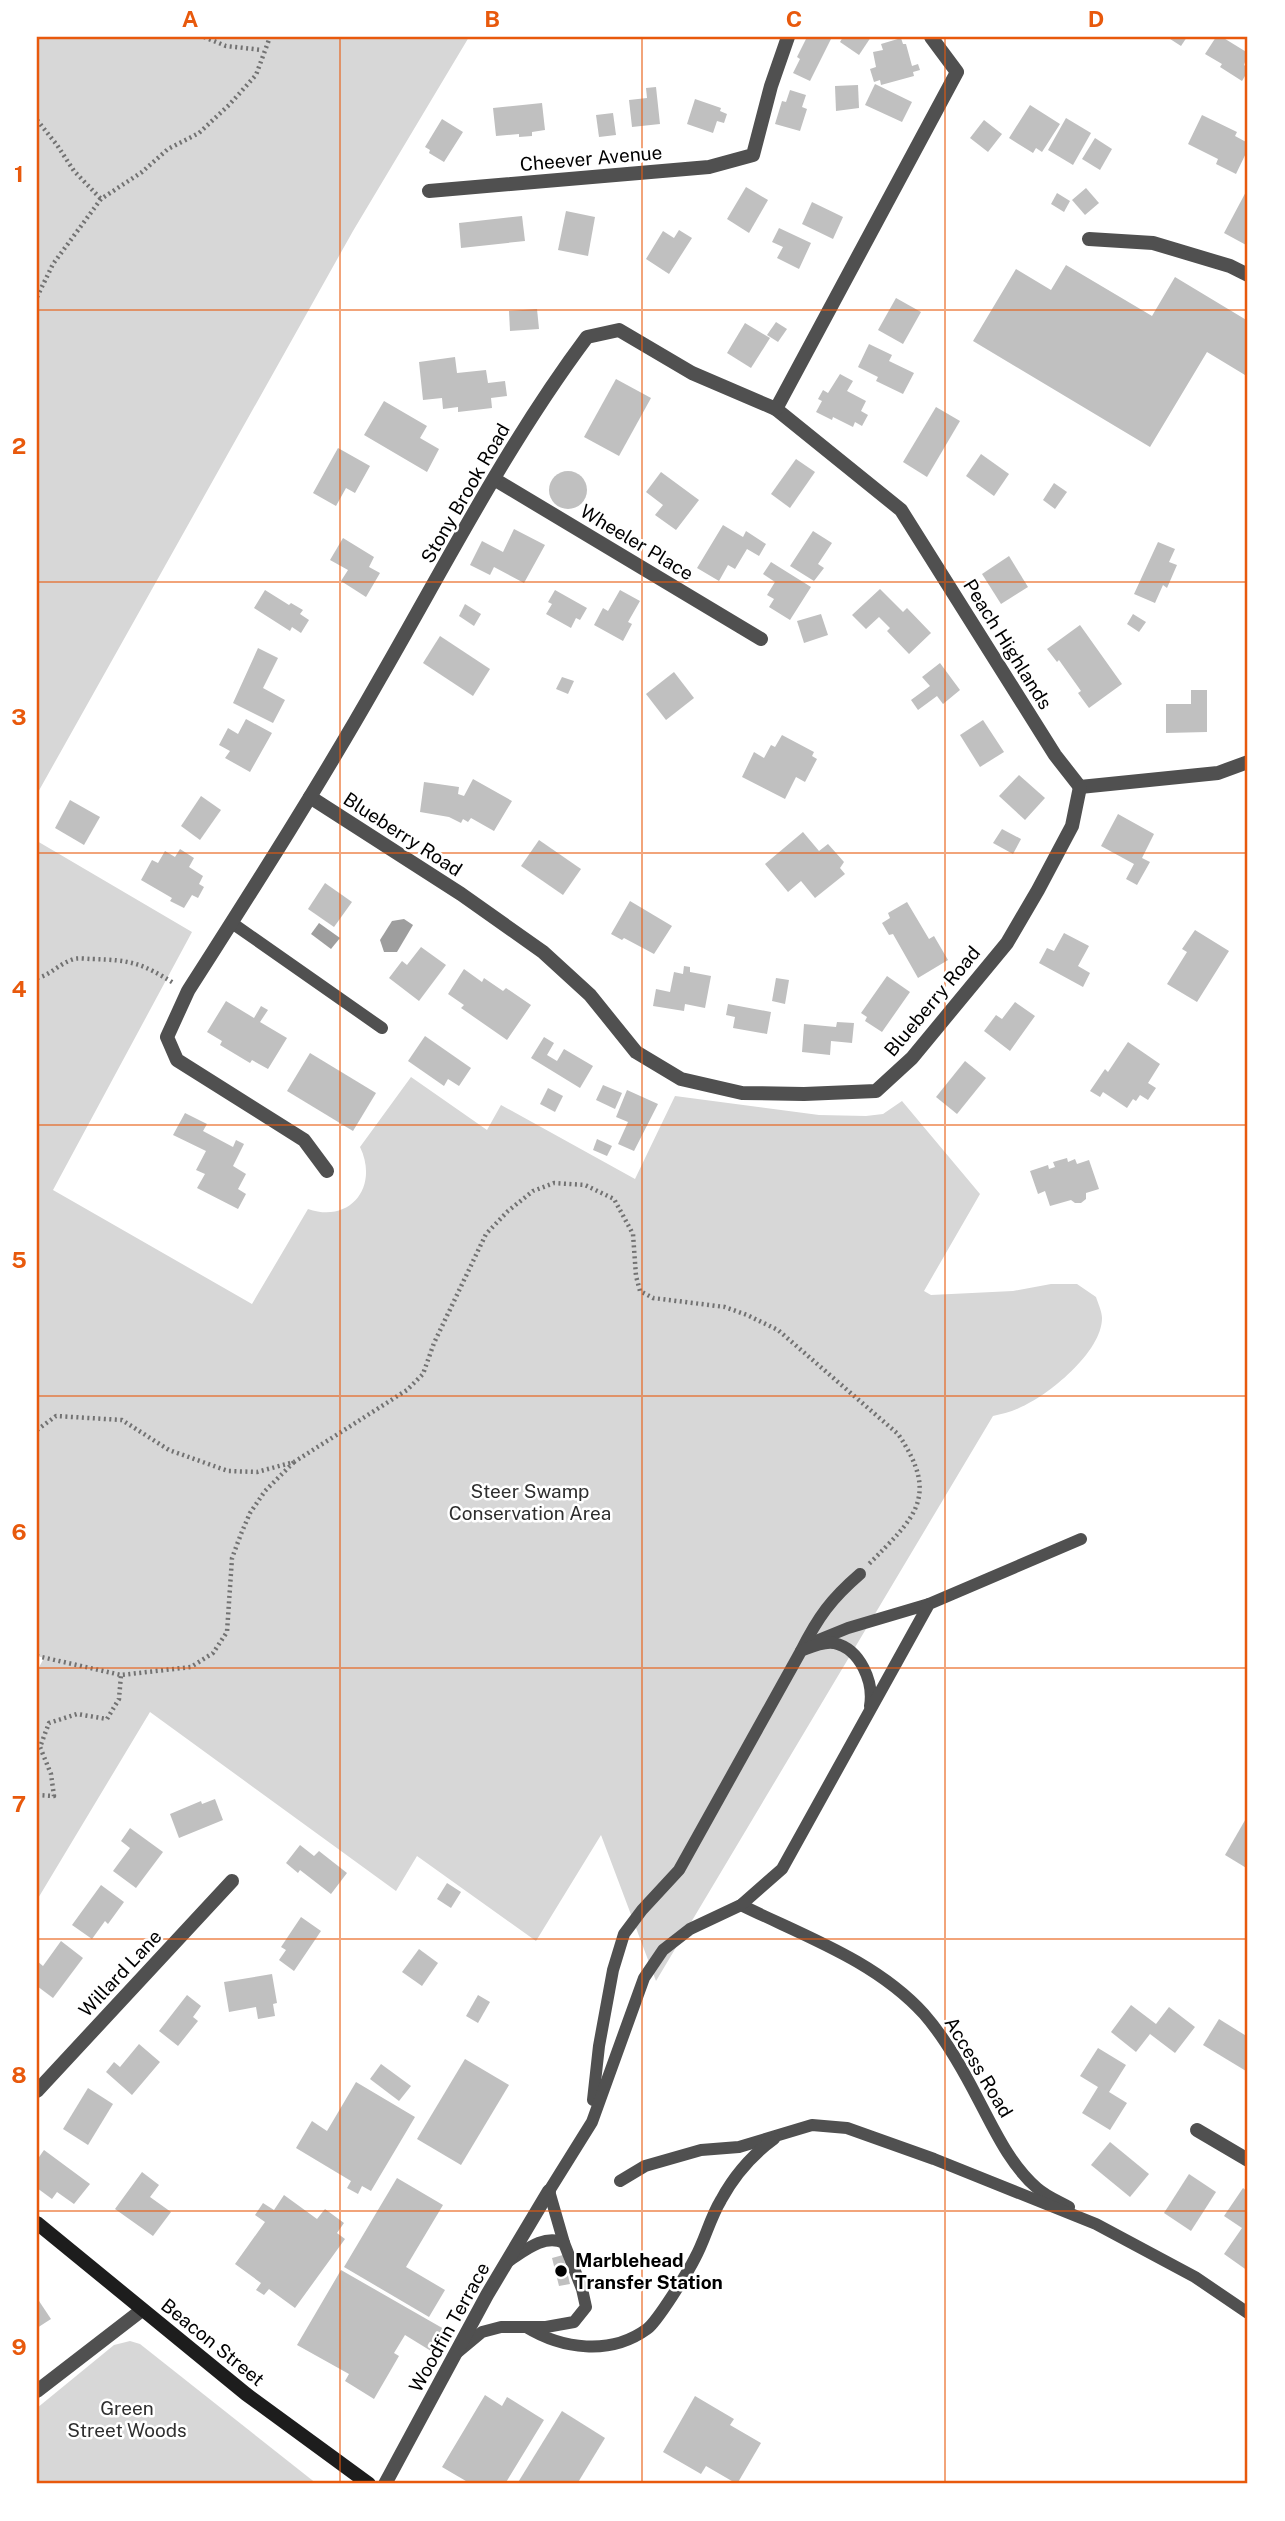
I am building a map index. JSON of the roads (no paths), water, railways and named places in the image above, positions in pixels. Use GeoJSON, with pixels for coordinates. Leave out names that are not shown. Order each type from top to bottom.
{"type":"FeatureCollection","features":[{"type":"Feature","properties":{"kind":"street","name":"Cheever Avenue"},"geometry":{"type":"LineString","coordinates":[[429,191],[709,167],[754,153],[771,86],[788,37]]}},
{"type":"Feature","properties":{"kind":"street"},"geometry":{"type":"LineString","coordinates":[[776,409],[957,72],[931,37]]}},
{"type":"Feature","properties":{"kind":"street"},"geometry":{"type":"LineString","coordinates":[[1089,239],[1153,243],[1230,266],[1248,275]]}},
{"type":"Feature","properties":{"kind":"street","name":"Stony Brook Road"},"geometry":{"type":"LineString","coordinates":[[327,1171],[304,1140],[177,1060],[167,1037],[188,991],[310,797],[494,479],[560,373],[587,337],[619,330],[692,373],[776,409]]}},
{"type":"Feature","properties":{"kind":"street","name":"Peach Highlands"},"geometry":{"type":"LineString","coordinates":[[776,409],[901,510],[1055,755],[1080,787]]}},
{"type":"Feature","properties":{"kind":"street","name":"Wheeler Place"},"geometry":{"type":"LineString","coordinates":[[494,479],[761,639]]}},
{"type":"Feature","properties":{"kind":"street"},"geometry":{"type":"LineString","coordinates":[[1080,787],[1218,774],[1248,762]]}},
{"type":"Feature","properties":{"kind":"street","name":"Blueberry Road"},"geometry":{"type":"LineString","coordinates":[[310,797],[461,894],[543,952],[590,995],[636,1052],[681,1079],[742,1093],[804,1094],[876,1091],[912,1058],[1007,943],[1072,826],[1080,787]]}},
{"type":"Feature","properties":{"kind":"street","name":"Willard Lane"},"geometry":{"type":"LineString","coordinates":[[37,2091],[232,1881]]}},
{"type":"Feature","properties":{"kind":"street"},"geometry":{"type":"LineString","coordinates":[[1197,2130],[1248,2161]]}},
{"type":"Feature","properties":{"kind":"street","name":"Woodfin Terrace"},"geometry":{"type":"LineString","coordinates":[[385,2484],[549,2191]]}},
{"type":"Feature","properties":{"kind":"street","name":"Beacon Street"},"geometry":{"type":"LineString","coordinates":[[37,2223],[246,2394],[369,2484]]}},
{"type":"Feature","properties":{"kind":"street"},"geometry":{"type":"LineString","coordinates":[[37,2390],[142,2309]]}},
{"type":"Feature","properties":{"kind":"lane"},"geometry":{"type":"LineString","coordinates":[[232,923],[382,1028]]}},
{"type":"Feature","properties":{"kind":"lane"},"geometry":{"type":"LineString","coordinates":[[801,1651],[824,1637],[929,1604],[1081,1539]]}},
{"type":"Feature","properties":{"kind":"lane"},"geometry":{"type":"LineString","coordinates":[[592,2122],[598,2046],[613,1970],[624,1934],[642,1910],[680,1870],[818,1617],[843,1588],[860,1574]]}},
{"type":"Feature","properties":{"kind":"lane"},"geometry":{"type":"LineString","coordinates":[[455,2355],[482,2332],[501,2327],[555,2326],[574,2322],[586,2307],[549,2191],[592,2122],[645,1978],[663,1950],[690,1929],[741,1905],[782,1869],[929,1604]]}},
{"type":"Feature","properties":{"kind":"lane"},"geometry":{"type":"LineString","coordinates":[[801,1651],[820,1644],[834,1643],[855,1654],[871,1685],[869,1713]]}},
{"type":"Feature","properties":{"kind":"lane","name":"Access Road"},"geometry":{"type":"LineString","coordinates":[[741,1905],[853,1959],[923,2014],[952,2052],[997,2136],[1016,2165],[1037,2188],[1096,2224],[1195,2277],[1248,2313]]}},
{"type":"Feature","properties":{"kind":"lane","name":"Access Road"},"geometry":{"type":"LineString","coordinates":[[620,2180],[645,2166],[701,2150],[739,2147],[812,2124],[847,2128],[934,2159],[1096,2224]]}},
{"type":"Feature","properties":{"kind":"lane"},"geometry":{"type":"LineString","coordinates":[[526,2327],[545,2339],[583,2347],[613,2344],[649,2328],[696,2256],[727,2190],[754,2157],[780,2135]]}},
{"type":"Feature","properties":{"kind":"lane"},"geometry":{"type":"LineString","coordinates":[[507,2262],[539,2242],[557,2240],[564,2244]]}},
{"type":"Feature","properties":{"kind":"place","name":"Marblehead Transfer Station"},"geometry":{"type":"Point","coordinates":[561,2271]}},
{"type":"Feature","properties":{"kind":"park label","name":"Steer Swamp Conservation Area"},"geometry":{"type":"Point","coordinates":[530,1502]}},
{"type":"Feature","properties":{"kind":"park label","name":"Green Street Woods"},"geometry":{"type":"Point","coordinates":[127,2419]}}]}
